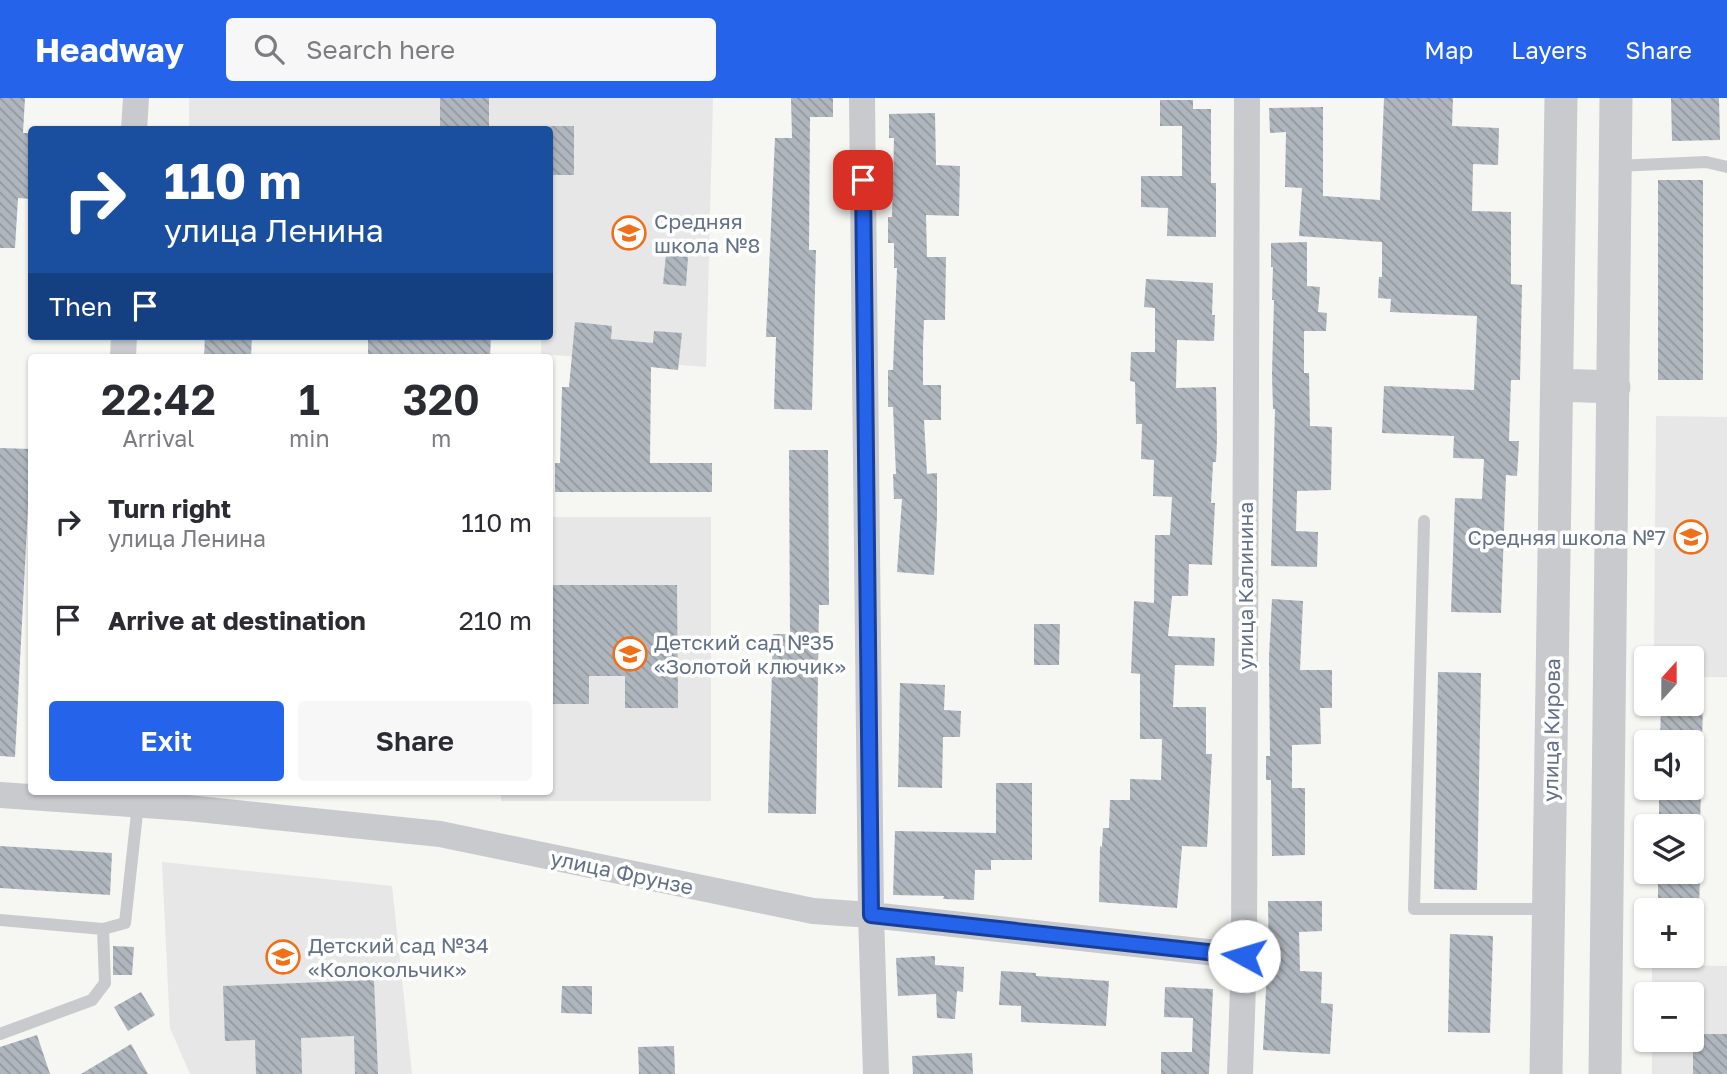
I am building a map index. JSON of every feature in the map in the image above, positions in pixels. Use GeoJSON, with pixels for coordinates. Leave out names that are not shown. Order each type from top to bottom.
{"type":"FeatureCollection","features":[{"type":"Feature","properties":{"kind":"street"},"geometry":{"type":"LineString","coordinates":[[134,126],[136,98]]}},
{"type":"Feature","properties":{"kind":"street"},"geometry":{"type":"LineString","coordinates":[[862,98],[871,915],[876,1074]]}},
{"type":"Feature","properties":{"kind":"street","name":"улица Калинина"},"geometry":{"type":"LineString","coordinates":[[1240,1074],[1244,956],[1247,98]]}},
{"type":"Feature","properties":{"kind":"street","name":"улица Кирова"},"geometry":{"type":"LineString","coordinates":[[1546,1074],[1561,98]]}},
{"type":"Feature","properties":{"kind":"street"},"geometry":{"type":"LineString","coordinates":[[1605,1074],[1616,98]]}},
{"type":"Feature","properties":{"kind":"street"},"geometry":{"type":"LineString","coordinates":[[1556,385],[1614,387]]}},
{"type":"Feature","properties":{"kind":"street","name":"улица Фрунзе"},"geometry":{"type":"LineString","coordinates":[[0,795],[101,796],[138,804],[440,834],[813,911],[1244,956]]}},
{"type":"Feature","properties":{"kind":"lane"},"geometry":{"type":"LineString","coordinates":[[1615,166],[1706,162],[1727,167]]}},
{"type":"Feature","properties":{"kind":"lane"},"geometry":{"type":"LineString","coordinates":[[1424,521],[1413,909],[1549,909]]}},
{"type":"Feature","properties":{"kind":"lane"},"geometry":{"type":"LineString","coordinates":[[0,920],[103,929],[125,923],[138,804]]}},
{"type":"Feature","properties":{"kind":"lane"},"geometry":{"type":"LineString","coordinates":[[0,1034],[92,1000],[106,983],[103,929]]}},
{"type":"Feature","properties":{"kind":"shaded area","name":"Средняя школа №8"},"geometry":{"type":"Polygon","coordinates":[[[189,98],[713,98],[706,367],[541,354],[541,340],[553,340],[553,126],[189,126],[189,98]]]}},
{"type":"Feature","properties":{"kind":"shaded area","name":"Средняя школа №7"},"geometry":{"type":"Polygon","coordinates":[[[1656,416],[1727,417],[1727,677],[1704,677],[1704,646],[1654,646],[1656,416]]]}},
{"type":"Feature","properties":{"kind":"shaded area","name":"Детский сад №35 «Золотой ключик»"},"geometry":{"type":"Polygon","coordinates":[[[553,517],[711,517],[711,801],[501,801],[501,795],[553,795],[553,517]]]}},
{"type":"Feature","properties":{"kind":"shaded area","name":"Детский сад №34 «Колокольчик»"},"geometry":{"type":"Polygon","coordinates":[[[162,862],[392,886],[412,1074],[190,1074],[170,1028],[162,862]]]}},
{"type":"Feature","properties":{"kind":"shaded area"},"geometry":{"type":"Polygon","coordinates":[[[1727,966],[1727,1074],[1652,1074],[1652,1052],[1704,1052],[1704,982],[1652,982],[1652,968],[1727,966]]]}},
{"type":"Feature","properties":{"kind":"building"},"geometry":{"type":"Polygon","coordinates":[[[0,98],[25,98],[23,133],[28,133],[28,199],[18,198],[15,248],[0,248],[0,98]]]}},
{"type":"Feature","properties":{"kind":"building"},"geometry":{"type":"Polygon","coordinates":[[[440,98],[489,98],[489,126],[440,126],[440,98]]]}},
{"type":"Feature","properties":{"kind":"building"},"geometry":{"type":"Polygon","coordinates":[[[791,98],[833,98],[833,117],[810,117],[809,250],[816,250],[812,410],[774,409],[776,337],[766,337],[775,138],[792,138],[791,98]]]}},
{"type":"Feature","properties":{"kind":"building"},"geometry":{"type":"Polygon","coordinates":[[[1384,98],[1453,98],[1452,126],[1499,128],[1498,165],[1473,164],[1472,211],[1511,212],[1511,284],[1522,285],[1520,380],[1511,380],[1509,441],[1519,441],[1517,476],[1506,475],[1501,613],[1451,612],[1455,498],[1482,499],[1484,459],[1453,458],[1454,436],[1382,433],[1384,386],[1474,390],[1477,316],[1390,312],[1391,299],[1378,298],[1379,277],[1382,277],[1382,242],[1299,236],[1302,188],[1285,187],[1286,132],[1270,133],[1269,108],[1323,107],[1323,196],[1380,200],[1384,98]]]}},
{"type":"Feature","properties":{"kind":"building"},"geometry":{"type":"Polygon","coordinates":[[[1671,98],[1719,98],[1720,140],[1672,141],[1671,98]]]}},
{"type":"Feature","properties":{"kind":"building"},"geometry":{"type":"Polygon","coordinates":[[[1160,100],[1193,100],[1193,109],[1211,109],[1211,183],[1216,183],[1216,237],[1167,236],[1168,208],[1141,207],[1141,176],[1182,176],[1182,126],[1160,126],[1160,100]]]}},
{"type":"Feature","properties":{"kind":"building"},"geometry":{"type":"Polygon","coordinates":[[[935,113],[936,165],[960,166],[959,216],[926,215],[927,257],[946,257],[945,320],[924,320],[923,385],[941,385],[941,420],[924,420],[927,474],[937,473],[934,575],[897,572],[902,499],[894,499],[893,474],[896,474],[893,407],[888,407],[888,370],[893,370],[897,268],[894,268],[894,243],[888,243],[888,217],[892,217],[894,138],[889,138],[889,114],[935,113]]]}},
{"type":"Feature","properties":{"kind":"building"},"geometry":{"type":"Polygon","coordinates":[[[553,126],[574,126],[574,175],[553,175],[553,126]]]}},
{"type":"Feature","properties":{"kind":"building"},"geometry":{"type":"Polygon","coordinates":[[[1658,180],[1703,180],[1703,380],[1658,380],[1658,180]]]}},
{"type":"Feature","properties":{"kind":"building"},"geometry":{"type":"Polygon","coordinates":[[[1307,242],[1307,286],[1320,287],[1318,312],[1327,313],[1326,331],[1304,331],[1304,373],[1309,373],[1310,426],[1332,427],[1331,490],[1297,491],[1296,531],[1318,532],[1317,567],[1271,566],[1275,409],[1272,374],[1274,300],[1271,243],[1307,242]]]}},
{"type":"Feature","properties":{"kind":"building"},"geometry":{"type":"Polygon","coordinates":[[[666,255],[688,257],[686,286],[663,284],[666,255]]]}},
{"type":"Feature","properties":{"kind":"building"},"geometry":{"type":"Polygon","coordinates":[[[1146,279],[1213,283],[1212,315],[1215,315],[1214,341],[1177,340],[1176,388],[1216,387],[1217,439],[1211,503],[1215,503],[1212,565],[1189,564],[1188,596],[1172,596],[1168,636],[1215,638],[1214,666],[1175,665],[1173,707],[1206,707],[1206,754],[1212,754],[1207,847],[1182,846],[1177,908],[1099,902],[1100,846],[1102,847],[1103,828],[1109,828],[1110,800],[1130,800],[1130,779],[1161,780],[1162,739],[1140,739],[1140,674],[1131,673],[1134,601],[1154,603],[1155,535],[1170,535],[1172,497],[1153,496],[1154,460],[1141,459],[1142,424],[1136,424],[1135,382],[1130,381],[1131,352],[1155,352],[1155,308],[1144,307],[1146,279]]]}},
{"type":"Feature","properties":{"kind":"building"},"geometry":{"type":"Polygon","coordinates":[[[575,322],[612,326],[611,339],[653,343],[654,331],[682,333],[678,370],[651,367],[650,463],[712,463],[712,492],[555,492],[555,463],[560,463],[562,387],[569,387],[575,322]]]}},
{"type":"Feature","properties":{"kind":"building"},"geometry":{"type":"Polygon","coordinates":[[[205,340],[252,340],[251,354],[204,354],[205,340]]]}},
{"type":"Feature","properties":{"kind":"building"},"geometry":{"type":"Polygon","coordinates":[[[368,340],[491,340],[490,354],[368,354],[368,340]]]}},
{"type":"Feature","properties":{"kind":"building"},"geometry":{"type":"Polygon","coordinates":[[[0,448],[28,449],[28,507],[15,757],[0,756],[0,448]]]}},
{"type":"Feature","properties":{"kind":"building"},"geometry":{"type":"Polygon","coordinates":[[[789,450],[828,450],[829,605],[819,605],[816,814],[768,813],[773,634],[790,634],[789,450]]]}},
{"type":"Feature","properties":{"kind":"building"},"geometry":{"type":"Polygon","coordinates":[[[553,585],[677,585],[678,708],[625,708],[625,676],[589,676],[589,704],[553,704],[553,585]]]}},
{"type":"Feature","properties":{"kind":"building"},"geometry":{"type":"Polygon","coordinates":[[[1272,599],[1303,601],[1300,670],[1332,670],[1332,708],[1320,708],[1321,744],[1292,745],[1292,788],[1305,788],[1305,855],[1272,856],[1271,780],[1266,780],[1266,756],[1270,756],[1269,657],[1272,599]]]}},
{"type":"Feature","properties":{"kind":"building"},"geometry":{"type":"Polygon","coordinates":[[[1034,624],[1060,624],[1059,665],[1034,665],[1034,624]]]}},
{"type":"Feature","properties":{"kind":"building"},"geometry":{"type":"Polygon","coordinates":[[[1438,672],[1481,673],[1477,890],[1434,889],[1438,672]]]}},
{"type":"Feature","properties":{"kind":"building"},"geometry":{"type":"Polygon","coordinates":[[[900,683],[945,685],[944,710],[961,711],[960,737],[943,737],[942,788],[898,787],[900,683]]]}},
{"type":"Feature","properties":{"kind":"building"},"geometry":{"type":"Polygon","coordinates":[[[1661,716],[1703,716],[1702,730],[1660,730],[1661,716]]]}},
{"type":"Feature","properties":{"kind":"building"},"geometry":{"type":"Polygon","coordinates":[[[996,783],[1032,783],[1032,860],[991,860],[991,870],[975,870],[974,900],[943,899],[944,896],[893,895],[895,831],[996,833],[996,783]]]}},
{"type":"Feature","properties":{"kind":"building"},"geometry":{"type":"Polygon","coordinates":[[[1659,800],[1701,800],[1700,814],[1659,814],[1659,800]]]}},
{"type":"Feature","properties":{"kind":"building"},"geometry":{"type":"Polygon","coordinates":[[[0,846],[112,853],[110,895],[0,888],[0,846]]]}},
{"type":"Feature","properties":{"kind":"building"},"geometry":{"type":"Polygon","coordinates":[[[1658,884],[1700,884],[1699,898],[1658,898],[1658,884]]]}},
{"type":"Feature","properties":{"kind":"building"},"geometry":{"type":"Polygon","coordinates":[[[1268,901],[1322,901],[1322,931],[1299,932],[1300,971],[1322,972],[1321,1003],[1333,1004],[1330,1054],[1263,1050],[1267,969],[1269,970],[1268,901]]]}},
{"type":"Feature","properties":{"kind":"building"},"geometry":{"type":"Polygon","coordinates":[[[1450,934],[1493,936],[1490,1033],[1448,1032],[1450,934]]]}},
{"type":"Feature","properties":{"kind":"building"},"geometry":{"type":"Polygon","coordinates":[[[113,946],[134,947],[132,975],[113,975],[113,946]]]}},
{"type":"Feature","properties":{"kind":"building"},"geometry":{"type":"Polygon","coordinates":[[[935,956],[935,965],[964,967],[963,992],[957,991],[955,1019],[937,1018],[936,994],[898,996],[896,958],[935,956]]]}},
{"type":"Feature","properties":{"kind":"building"},"geometry":{"type":"Polygon","coordinates":[[[1001,971],[1109,981],[1106,1026],[1021,1022],[1021,1006],[999,1005],[1001,971]]]}},
{"type":"Feature","properties":{"kind":"building"},"geometry":{"type":"Polygon","coordinates":[[[374,980],[378,1074],[355,1074],[354,1036],[301,1038],[302,1074],[256,1074],[255,1040],[225,1041],[223,986],[374,980]]]}},
{"type":"Feature","properties":{"kind":"building"},"geometry":{"type":"Polygon","coordinates":[[[562,986],[592,986],[592,1014],[561,1013],[562,986]]]}},
{"type":"Feature","properties":{"kind":"building"},"geometry":{"type":"Polygon","coordinates":[[[1165,987],[1213,989],[1209,1074],[1161,1074],[1161,1052],[1192,1052],[1193,1018],[1164,1017],[1165,987]]]}},
{"type":"Feature","properties":{"kind":"building"},"geometry":{"type":"Polygon","coordinates":[[[141,992],[155,1015],[128,1031],[114,1007],[141,992]]]}},
{"type":"Feature","properties":{"kind":"building"},"geometry":{"type":"Polygon","coordinates":[[[1704,1034],[1727,1034],[1727,1074],[1693,1074],[1693,1052],[1704,1052],[1704,1034]]]}},
{"type":"Feature","properties":{"kind":"building"},"geometry":{"type":"Polygon","coordinates":[[[37,1035],[50,1074],[0,1074],[0,1047],[37,1035]]]}},
{"type":"Feature","properties":{"kind":"building"},"geometry":{"type":"Polygon","coordinates":[[[131,1044],[148,1074],[81,1074],[131,1044]]]}},
{"type":"Feature","properties":{"kind":"building"},"geometry":{"type":"Polygon","coordinates":[[[674,1046],[675,1074],[639,1074],[638,1047],[674,1046]]]}},
{"type":"Feature","properties":{"kind":"building"},"geometry":{"type":"Polygon","coordinates":[[[972,1053],[973,1074],[913,1074],[912,1056],[972,1053]]]}},
{"type":"Feature","properties":{"kind":"place","name":"Средняя школа №8"},"geometry":{"type":"Point","coordinates":[629,233]}},
{"type":"Feature","properties":{"kind":"place","name":"Средняя школа №7"},"geometry":{"type":"Point","coordinates":[1691,537]}},
{"type":"Feature","properties":{"kind":"place","name":"Детский сад №35 «Золотой ключик»"},"geometry":{"type":"Point","coordinates":[630,654]}},
{"type":"Feature","properties":{"kind":"place","name":"Детский сад №34 «Колокольчик»"},"geometry":{"type":"Point","coordinates":[283,957]}},
{"type":"Feature","properties":{"kind":"route"},"geometry":{"type":"LineString","coordinates":[[863,180],[871,915],[1244,956]]}}]}
